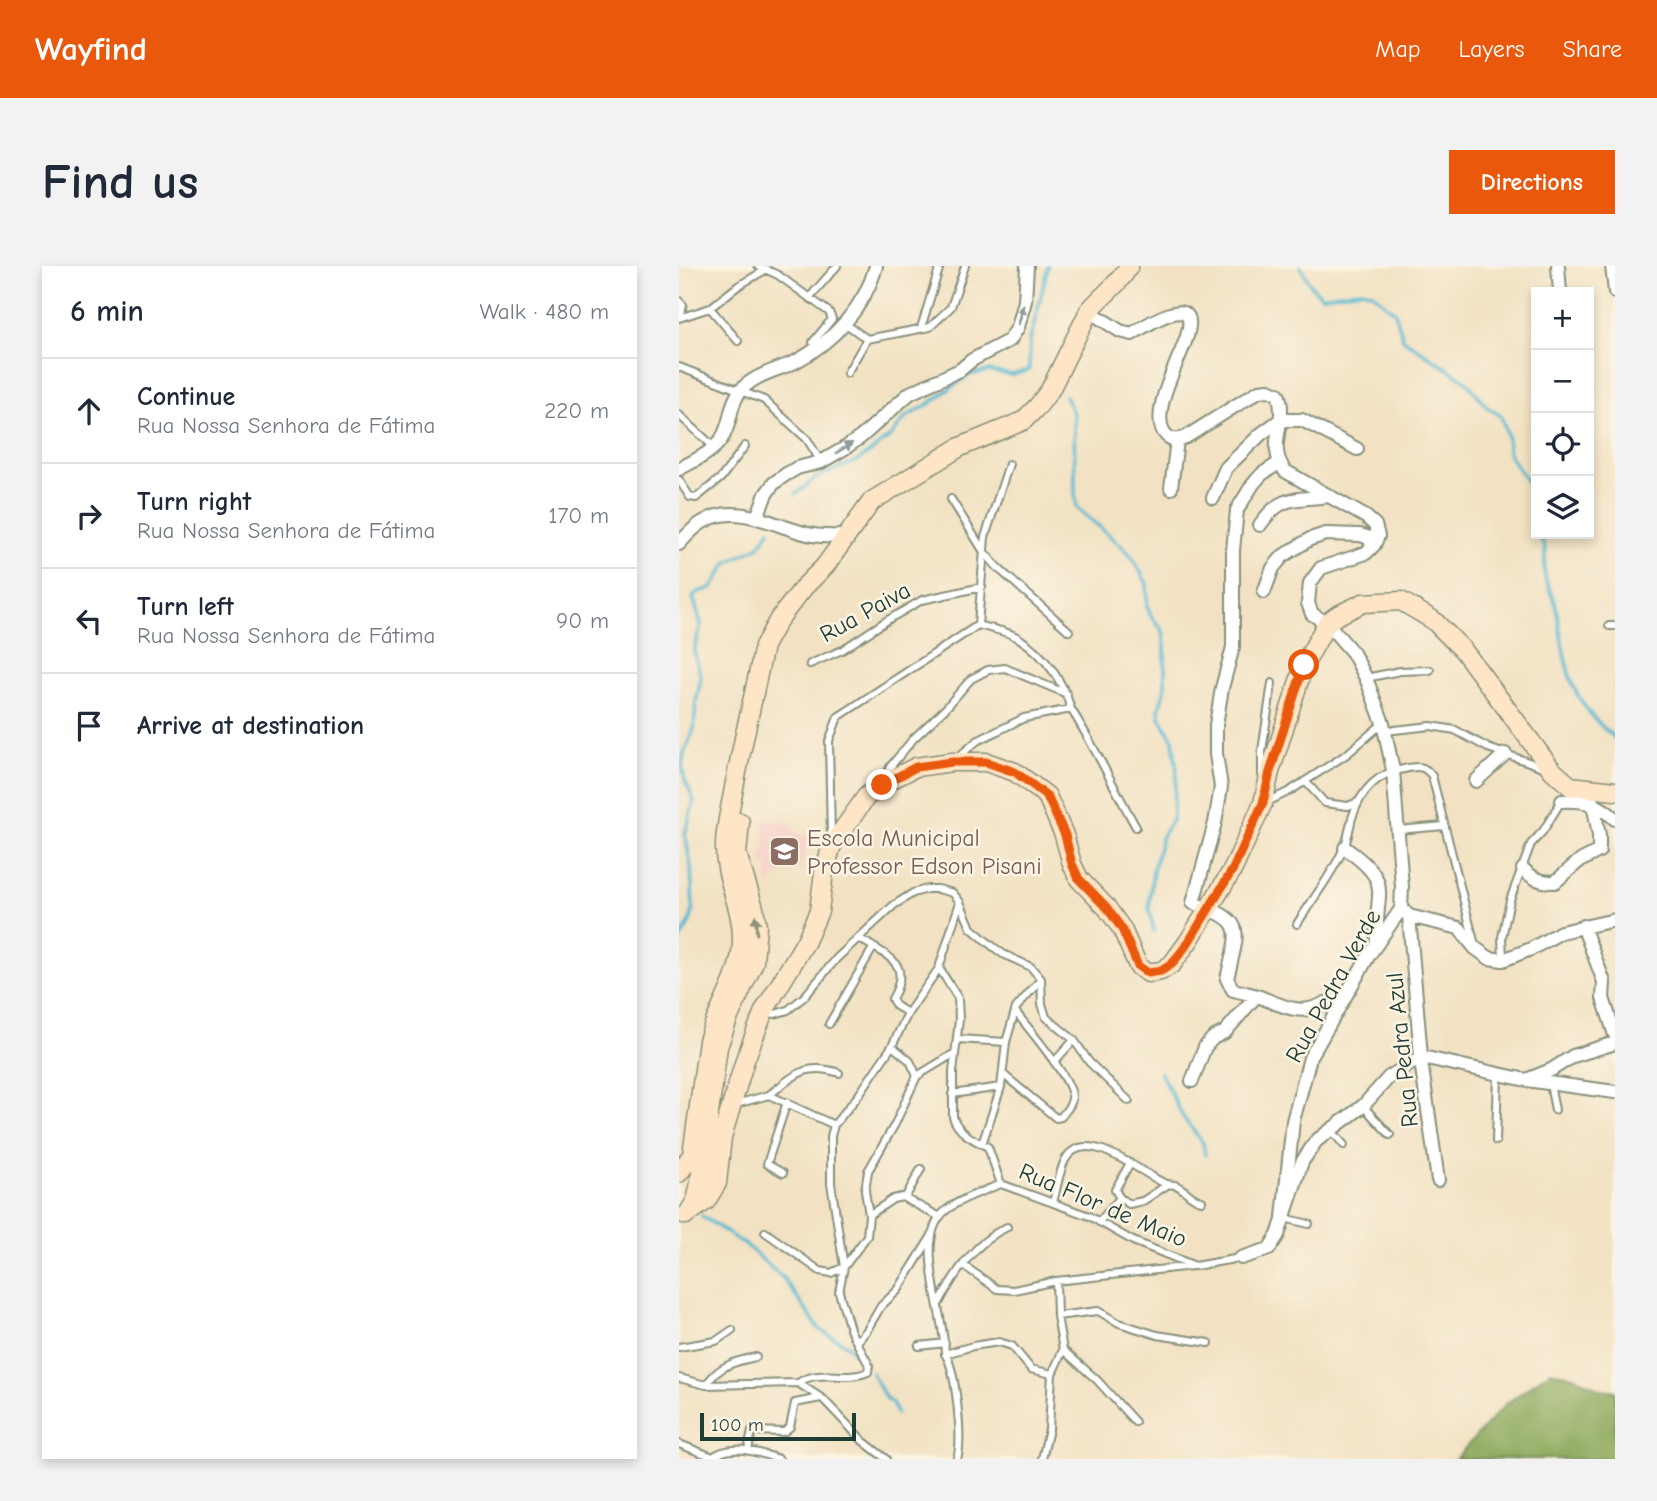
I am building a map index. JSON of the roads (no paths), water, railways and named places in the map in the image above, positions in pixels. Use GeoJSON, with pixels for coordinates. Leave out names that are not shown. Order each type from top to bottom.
{"type":"FeatureCollection","features":[{"type":"Feature","properties":{"kind":"street"},"geometry":{"type":"LineString","coordinates":[[679,469],[715,448],[723,438],[731,409],[741,390],[752,381],[794,362],[822,345],[861,301],[872,282],[876,266]]}},
{"type":"Feature","properties":{"kind":"street"},"geometry":{"type":"LineString","coordinates":[[758,517],[766,494],[774,483],[797,468],[821,462],[861,437],[910,393],[960,370],[972,360],[1010,341],[1018,327],[1025,301],[1027,266]]}},
{"type":"Feature","properties":{"kind":"street"},"geometry":{"type":"LineString","coordinates":[[683,1217],[696,1201],[708,1041],[712,1024],[739,969],[741,957],[743,939],[739,908],[729,880],[725,844],[739,760],[768,647],[779,619],[825,566],[872,501],[960,447],[1023,421],[1050,390],[1089,311],[1115,286],[1129,266]]}},
{"type":"Feature","properties":{"kind":"street"},"geometry":{"type":"LineString","coordinates":[[1558,266],[1560,287]]}},
{"type":"Feature","properties":{"kind":"street"},"geometry":{"type":"LineString","coordinates":[[1612,266],[1615,292]]}},
{"type":"Feature","properties":{"kind":"street"},"geometry":{"type":"LineString","coordinates":[[1089,311],[1120,331],[1132,334],[1154,319],[1170,313],[1185,315],[1189,323],[1188,335],[1167,387],[1161,411],[1163,431],[1170,438],[1177,440],[1186,437],[1259,391],[1269,390],[1277,394],[1282,406],[1276,453],[1285,471],[1366,517],[1375,525],[1378,536],[1374,545],[1367,537],[1360,535],[1326,534],[1310,539],[1283,556],[1273,568],[1264,592]]}},
{"type":"Feature","properties":{"kind":"street"},"geometry":{"type":"LineString","coordinates":[[1213,498],[1226,468],[1246,447],[1280,419],[1302,420],[1357,450]]}},
{"type":"Feature","properties":{"kind":"street"},"geometry":{"type":"LineString","coordinates":[[1171,488],[1177,440]]}},
{"type":"Feature","properties":{"kind":"street"},"geometry":{"type":"LineString","coordinates":[[1279,463],[1262,474],[1253,484],[1237,510],[1233,647],[1221,688],[1216,725],[1216,754],[1221,787],[1215,823],[1193,903],[1228,917],[1233,923],[1236,937],[1227,979],[1233,990],[1291,1010],[1314,1009],[1325,1003]]}},
{"type":"Feature","properties":{"kind":"street"},"geometry":{"type":"LineString","coordinates":[[1259,525],[1273,507],[1285,501],[1329,496]]}},
{"type":"Feature","properties":{"kind":"street"},"geometry":{"type":"LineString","coordinates":[[679,544],[703,521],[717,515],[733,514],[758,517],[813,535],[846,536]]}},
{"type":"Feature","properties":{"kind":"street","name":"Rua Pedra Verde"},"geometry":{"type":"LineString","coordinates":[[1283,1217],[1293,1121],[1310,1058],[1377,945],[1405,912],[1393,770],[1384,727],[1366,678],[1353,653],[1327,623],[1312,614],[1308,603],[1310,583],[1321,568],[1366,553],[1374,545]]}},
{"type":"Feature","properties":{"kind":"street"},"geometry":{"type":"LineString","coordinates":[[683,1217],[706,1202],[717,1183],[730,1104],[764,1011],[806,941],[819,911],[824,872],[832,845],[866,797],[916,767],[952,762],[986,762],[1015,772],[1047,796],[1065,835],[1072,864],[1079,879],[1107,908],[1122,929],[1142,970],[1148,973],[1161,971],[1172,964],[1188,943],[1233,869],[1263,803],[1270,772],[1304,665],[1327,623],[1363,603],[1401,601],[1433,620],[1463,650],[1552,770],[1566,794],[1594,803],[1611,816]]}},
{"type":"Feature","properties":{"kind":"street"},"geometry":{"type":"LineString","coordinates":[[1476,781],[1505,754]]}},
{"type":"Feature","properties":{"kind":"street"},"geometry":{"type":"LineString","coordinates":[[1566,794],[1615,791]]}},
{"type":"Feature","properties":{"kind":"street"},"geometry":{"type":"LineString","coordinates":[[1523,869],[1542,882],[1555,882],[1578,862],[1599,851],[1594,803]]}},
{"type":"Feature","properties":{"kind":"street"},"geometry":{"type":"LineString","coordinates":[[1345,848],[1371,868],[1380,882],[1377,945]]}},
{"type":"Feature","properties":{"kind":"street"},"geometry":{"type":"LineString","coordinates":[[1405,912],[1459,928],[1475,948],[1489,958],[1503,960],[1531,949],[1561,932],[1615,920]]}},
{"type":"Feature","properties":{"kind":"street","name":"Rua Pedra Azul"},"geometry":{"type":"LineString","coordinates":[[1405,912],[1438,1180]]}},
{"type":"Feature","properties":{"kind":"street"},"geometry":{"type":"LineString","coordinates":[[1583,926],[1609,981],[1603,998],[1615,1035]]}},
{"type":"Feature","properties":{"kind":"street"},"geometry":{"type":"LineString","coordinates":[[1192,1081],[1205,1047],[1213,1038],[1225,1032],[1256,996]]}},
{"type":"Feature","properties":{"kind":"street"},"geometry":{"type":"LineString","coordinates":[[1526,1080],[1551,1070],[1573,1056],[1615,1043]]}},
{"type":"Feature","properties":{"kind":"street"},"geometry":{"type":"LineString","coordinates":[[1422,1057],[1526,1080],[1615,1092]]}},
{"type":"Feature","properties":{"kind":"street","name":"Rua Flor de Maio"},"geometry":{"type":"LineString","coordinates":[[1241,1258],[1269,1249],[1278,1235],[1302,1162],[1317,1141],[1363,1106],[1389,1077],[1422,1057]]}},
{"type":"Feature","properties":{"kind":"street"},"geometry":{"type":"LineString","coordinates":[[699,1160],[710,1164],[721,1146]]}},
{"type":"Feature","properties":{"kind":"street"},"geometry":{"type":"LineString","coordinates":[[679,1175],[699,1160]]}},
{"type":"Feature","properties":{"kind":"lane"},"geometry":{"type":"LineString","coordinates":[[758,266],[768,269],[829,312],[832,318],[813,342],[822,345]]}},
{"type":"Feature","properties":{"kind":"lane"},"geometry":{"type":"LineString","coordinates":[[809,298],[837,266]]}},
{"type":"Feature","properties":{"kind":"lane"},"geometry":{"type":"LineString","coordinates":[[847,373],[867,340],[930,327],[951,307],[965,266]]}},
{"type":"Feature","properties":{"kind":"lane"},"geometry":{"type":"LineString","coordinates":[[680,317],[710,308],[738,286],[768,269]]}},
{"type":"Feature","properties":{"kind":"lane"},"geometry":{"type":"LineString","coordinates":[[921,328],[939,269]]}},
{"type":"Feature","properties":{"kind":"lane"},"geometry":{"type":"LineString","coordinates":[[679,301],[683,305],[680,317]]}},
{"type":"Feature","properties":{"kind":"lane"},"geometry":{"type":"LineString","coordinates":[[710,308],[738,341]]}},
{"type":"Feature","properties":{"kind":"lane"},"geometry":{"type":"LineString","coordinates":[[843,322],[867,340]]}},
{"type":"Feature","properties":{"kind":"lane"},"geometry":{"type":"LineString","coordinates":[[679,367],[764,400],[807,439],[821,462]]}},
{"type":"Feature","properties":{"kind":"lane"},"geometry":{"type":"LineString","coordinates":[[679,415],[715,448]]}},
{"type":"Feature","properties":{"kind":"lane"},"geometry":{"type":"LineString","coordinates":[[679,480],[690,497],[696,498],[721,478],[745,446]]}},
{"type":"Feature","properties":{"kind":"lane"},"geometry":{"type":"LineString","coordinates":[[978,625],[985,537],[1009,464]]}},
{"type":"Feature","properties":{"kind":"lane"},"geometry":{"type":"LineString","coordinates":[[951,499],[997,568],[1069,631]]}},
{"type":"Feature","properties":{"kind":"lane","name":"Rua Paiva"},"geometry":{"type":"LineString","coordinates":[[810,664],[842,650],[922,600],[982,587]]}},
{"type":"Feature","properties":{"kind":"lane"},"geometry":{"type":"LineString","coordinates":[[832,845],[829,741],[838,717],[978,625],[1019,637],[1048,664],[1067,694],[1071,709],[1091,740],[1136,827]]}},
{"type":"Feature","properties":{"kind":"lane"},"geometry":{"type":"LineString","coordinates":[[882,785],[890,767],[914,738],[945,709],[971,679],[988,670],[1005,668],[1067,694]]}},
{"type":"Feature","properties":{"kind":"lane"},"geometry":{"type":"LineString","coordinates":[[1366,678],[1400,671],[1430,670]]}},
{"type":"Feature","properties":{"kind":"lane"},"geometry":{"type":"LineString","coordinates":[[1272,683],[1262,751],[1263,803],[1305,781],[1384,727],[1431,726],[1455,730],[1488,748],[1552,770]]}},
{"type":"Feature","properties":{"kind":"lane"},"geometry":{"type":"LineString","coordinates":[[952,762],[977,741],[1024,718],[1071,709]]}},
{"type":"Feature","properties":{"kind":"lane"},"geometry":{"type":"LineString","coordinates":[[1297,925],[1345,848],[1363,792],[1373,782],[1393,770],[1419,766],[1426,768],[1433,776],[1475,948]]}},
{"type":"Feature","properties":{"kind":"lane"},"geometry":{"type":"LineString","coordinates":[[1305,781],[1325,803],[1348,806],[1358,802]]}},
{"type":"Feature","properties":{"kind":"lane"},"geometry":{"type":"LineString","coordinates":[[1503,960],[1502,937],[1510,900],[1531,844],[1543,831],[1566,794]]}},
{"type":"Feature","properties":{"kind":"lane"},"geometry":{"type":"LineString","coordinates":[[1398,830],[1444,826]]}},
{"type":"Feature","properties":{"kind":"lane"},"geometry":{"type":"LineString","coordinates":[[764,1011],[775,1014],[788,1010],[806,996],[837,958],[894,905],[926,889],[938,889],[953,893],[960,902],[971,928],[1003,954],[1031,967],[1041,979],[1042,1004],[1047,1017],[1074,1040],[1089,1062],[1129,1101]]}},
{"type":"Feature","properties":{"kind":"lane"},"geometry":{"type":"LineString","coordinates":[[798,1383],[804,1378],[862,1375],[868,1372],[869,1365],[851,1332],[839,1292],[844,1267],[831,1183],[830,1149],[834,1125],[858,1096],[892,1046],[908,1013],[939,968],[960,902]]}},
{"type":"Feature","properties":{"kind":"lane"},"geometry":{"type":"LineString","coordinates":[[859,938],[896,963],[901,970],[901,979],[892,999],[896,1006],[908,1013]]}},
{"type":"Feature","properties":{"kind":"lane"},"geometry":{"type":"LineString","coordinates":[[829,1024],[873,948]]}},
{"type":"Feature","properties":{"kind":"lane"},"geometry":{"type":"LineString","coordinates":[[939,968],[958,998],[958,1039],[954,1053],[952,1094],[955,1123],[964,1134],[988,1147],[1001,1184]]}},
{"type":"Feature","properties":{"kind":"lane"},"geometry":{"type":"LineString","coordinates":[[982,1144],[1004,1075],[1006,1042],[1015,1011],[1041,979]]}},
{"type":"Feature","properties":{"kind":"lane"},"geometry":{"type":"LineString","coordinates":[[1004,1075],[1056,1118],[1061,1117],[1072,1100],[1072,1092],[1054,1062],[1015,1011]]}},
{"type":"Feature","properties":{"kind":"lane"},"geometry":{"type":"LineString","coordinates":[[958,1039],[1006,1042]]}},
{"type":"Feature","properties":{"kind":"lane"},"geometry":{"type":"LineString","coordinates":[[1054,1062],[1074,1040]]}},
{"type":"Feature","properties":{"kind":"lane"},"geometry":{"type":"LineString","coordinates":[[892,1046],[909,1061],[916,1076]]}},
{"type":"Feature","properties":{"kind":"lane"},"geometry":{"type":"LineString","coordinates":[[765,1232],[821,1271],[831,1273],[844,1267],[867,1236],[869,1215],[865,1191],[868,1171],[895,1124],[916,1076],[954,1053]]}},
{"type":"Feature","properties":{"kind":"lane"},"geometry":{"type":"LineString","coordinates":[[730,1104],[769,1095],[804,1070],[821,1067],[839,1073]]}},
{"type":"Feature","properties":{"kind":"lane"},"geometry":{"type":"LineString","coordinates":[[1496,1141],[1498,1074]]}},
{"type":"Feature","properties":{"kind":"lane"},"geometry":{"type":"LineString","coordinates":[[1550,1084],[1555,1110]]}},
{"type":"Feature","properties":{"kind":"lane"},"geometry":{"type":"LineString","coordinates":[[952,1094],[1001,1087]]}},
{"type":"Feature","properties":{"kind":"lane"},"geometry":{"type":"LineString","coordinates":[[769,1095],[834,1125]]}},
{"type":"Feature","properties":{"kind":"lane"},"geometry":{"type":"LineString","coordinates":[[783,1173],[767,1164],[787,1102]]}},
{"type":"Feature","properties":{"kind":"lane"},"geometry":{"type":"LineString","coordinates":[[1363,1106],[1390,1135]]}},
{"type":"Feature","properties":{"kind":"lane"},"geometry":{"type":"LineString","coordinates":[[1331,1130],[1344,1145]]}},
{"type":"Feature","properties":{"kind":"lane"},"geometry":{"type":"LineString","coordinates":[[1053,1202],[1065,1161],[1074,1149],[1083,1146],[1117,1156],[1167,1185]]}},
{"type":"Feature","properties":{"kind":"lane"},"geometry":{"type":"LineString","coordinates":[[1130,1163],[1115,1186],[1115,1193],[1129,1204],[1135,1204],[1167,1185],[1177,1185],[1194,1200],[1202,1201]]}},
{"type":"Feature","properties":{"kind":"lane"},"geometry":{"type":"LineString","coordinates":[[905,1198],[921,1169]]}},
{"type":"Feature","properties":{"kind":"lane","name":"Rua Flor de Maio"},"geometry":{"type":"LineString","coordinates":[[940,1217],[955,1205],[1001,1184],[1053,1202],[1160,1253],[1195,1266],[1241,1258]]}},
{"type":"Feature","properties":{"kind":"lane"},"geometry":{"type":"LineString","coordinates":[[858,1341],[881,1306],[898,1290],[940,1217],[905,1198],[894,1199],[869,1215]]}},
{"type":"Feature","properties":{"kind":"lane"},"geometry":{"type":"LineString","coordinates":[[1099,1222],[1120,1198]]}},
{"type":"Feature","properties":{"kind":"lane"},"geometry":{"type":"LineString","coordinates":[[1283,1217],[1309,1224]]}},
{"type":"Feature","properties":{"kind":"lane"},"geometry":{"type":"LineString","coordinates":[[939,1305],[963,1265],[979,1245],[1007,1227]]}},
{"type":"Feature","properties":{"kind":"lane"},"geometry":{"type":"LineString","coordinates":[[932,1235],[930,1253],[945,1354],[951,1362],[955,1385],[959,1441],[957,1459]]}},
{"type":"Feature","properties":{"kind":"lane"},"geometry":{"type":"LineString","coordinates":[[963,1265],[997,1289],[1014,1290],[1056,1281],[1195,1266]]}},
{"type":"Feature","properties":{"kind":"lane"},"geometry":{"type":"LineString","coordinates":[[1042,1459],[1049,1429],[1052,1374],[1063,1350],[1057,1316],[1056,1281]]}},
{"type":"Feature","properties":{"kind":"lane"},"geometry":{"type":"LineString","coordinates":[[1057,1316],[1098,1311],[1119,1324],[1157,1335],[1209,1343]]}},
{"type":"Feature","properties":{"kind":"lane"},"geometry":{"type":"LineString","coordinates":[[679,1347],[716,1341],[732,1330]]}},
{"type":"Feature","properties":{"kind":"lane"},"geometry":{"type":"LineString","coordinates":[[945,1354],[999,1342],[1012,1346],[1031,1369],[1052,1374]]}},
{"type":"Feature","properties":{"kind":"lane"},"geometry":{"type":"LineString","coordinates":[[919,1346],[945,1343]]}},
{"type":"Feature","properties":{"kind":"lane"},"geometry":{"type":"LineString","coordinates":[[1063,1350],[1097,1380],[1135,1422]]}},
{"type":"Feature","properties":{"kind":"lane"},"geometry":{"type":"LineString","coordinates":[[706,1385],[713,1374],[735,1361],[756,1357]]}},
{"type":"Feature","properties":{"kind":"lane"},"geometry":{"type":"LineString","coordinates":[[679,1378],[706,1385],[798,1383],[821,1398],[863,1441],[886,1459]]}},
{"type":"Feature","properties":{"kind":"lane"},"geometry":{"type":"LineString","coordinates":[[748,1450],[753,1431],[784,1433],[790,1427],[795,1403],[821,1398]]}},
{"type":"Feature","properties":{"kind":"lane"},"geometry":{"type":"LineString","coordinates":[[679,1444],[714,1458],[727,1450],[748,1450],[779,1459]]}},
{"type":"Feature","properties":{"kind":"waterway"},"geometry":{"type":"LineString","coordinates":[[796,494],[817,477],[857,461],[869,453],[892,435],[906,417],[929,404],[968,375],[989,371],[1012,375],[1029,370],[1030,341],[1048,266]]}},
{"type":"Feature","properties":{"kind":"waterway"},"geometry":{"type":"LineString","coordinates":[[1300,266],[1312,287],[1322,296],[1361,290],[1371,292],[1395,312],[1403,339],[1466,381],[1488,408],[1501,416],[1509,455],[1529,484],[1531,495]]}},
{"type":"Feature","properties":{"kind":"waterway"},"geometry":{"type":"LineString","coordinates":[[1065,396],[1074,415],[1077,508],[1133,558],[1147,584],[1147,606],[1151,616],[1163,631],[1165,688],[1159,709],[1160,717],[1173,740],[1177,772],[1172,820],[1162,836],[1153,870],[1149,908],[1154,931]]}},
{"type":"Feature","properties":{"kind":"waterway"},"geometry":{"type":"LineString","coordinates":[[679,941],[693,911],[691,867],[685,834],[694,801],[682,765],[694,729],[701,677],[694,652],[701,624],[693,597],[698,592],[712,588],[728,562],[758,547],[770,530]]}},
{"type":"Feature","properties":{"kind":"waterway"},"geometry":{"type":"LineString","coordinates":[[1541,539],[1545,549],[1545,577],[1556,607],[1571,679],[1586,709],[1615,738]]}},
{"type":"Feature","properties":{"kind":"waterway"},"geometry":{"type":"LineString","coordinates":[[1160,1072],[1183,1117],[1203,1143],[1205,1155]]}},
{"type":"Feature","properties":{"kind":"waterway"},"geometry":{"type":"LineString","coordinates":[[702,1216],[747,1246],[784,1279],[820,1330],[847,1345],[855,1354]]}},
{"type":"Feature","properties":{"kind":"waterway"},"geometry":{"type":"LineString","coordinates":[[872,1373],[896,1413]]}},
{"type":"Feature","properties":{"kind":"place","name":"Escola Municipal Professor Edson Pisani"},"geometry":{"type":"Point","coordinates":[784,852]}}]}
